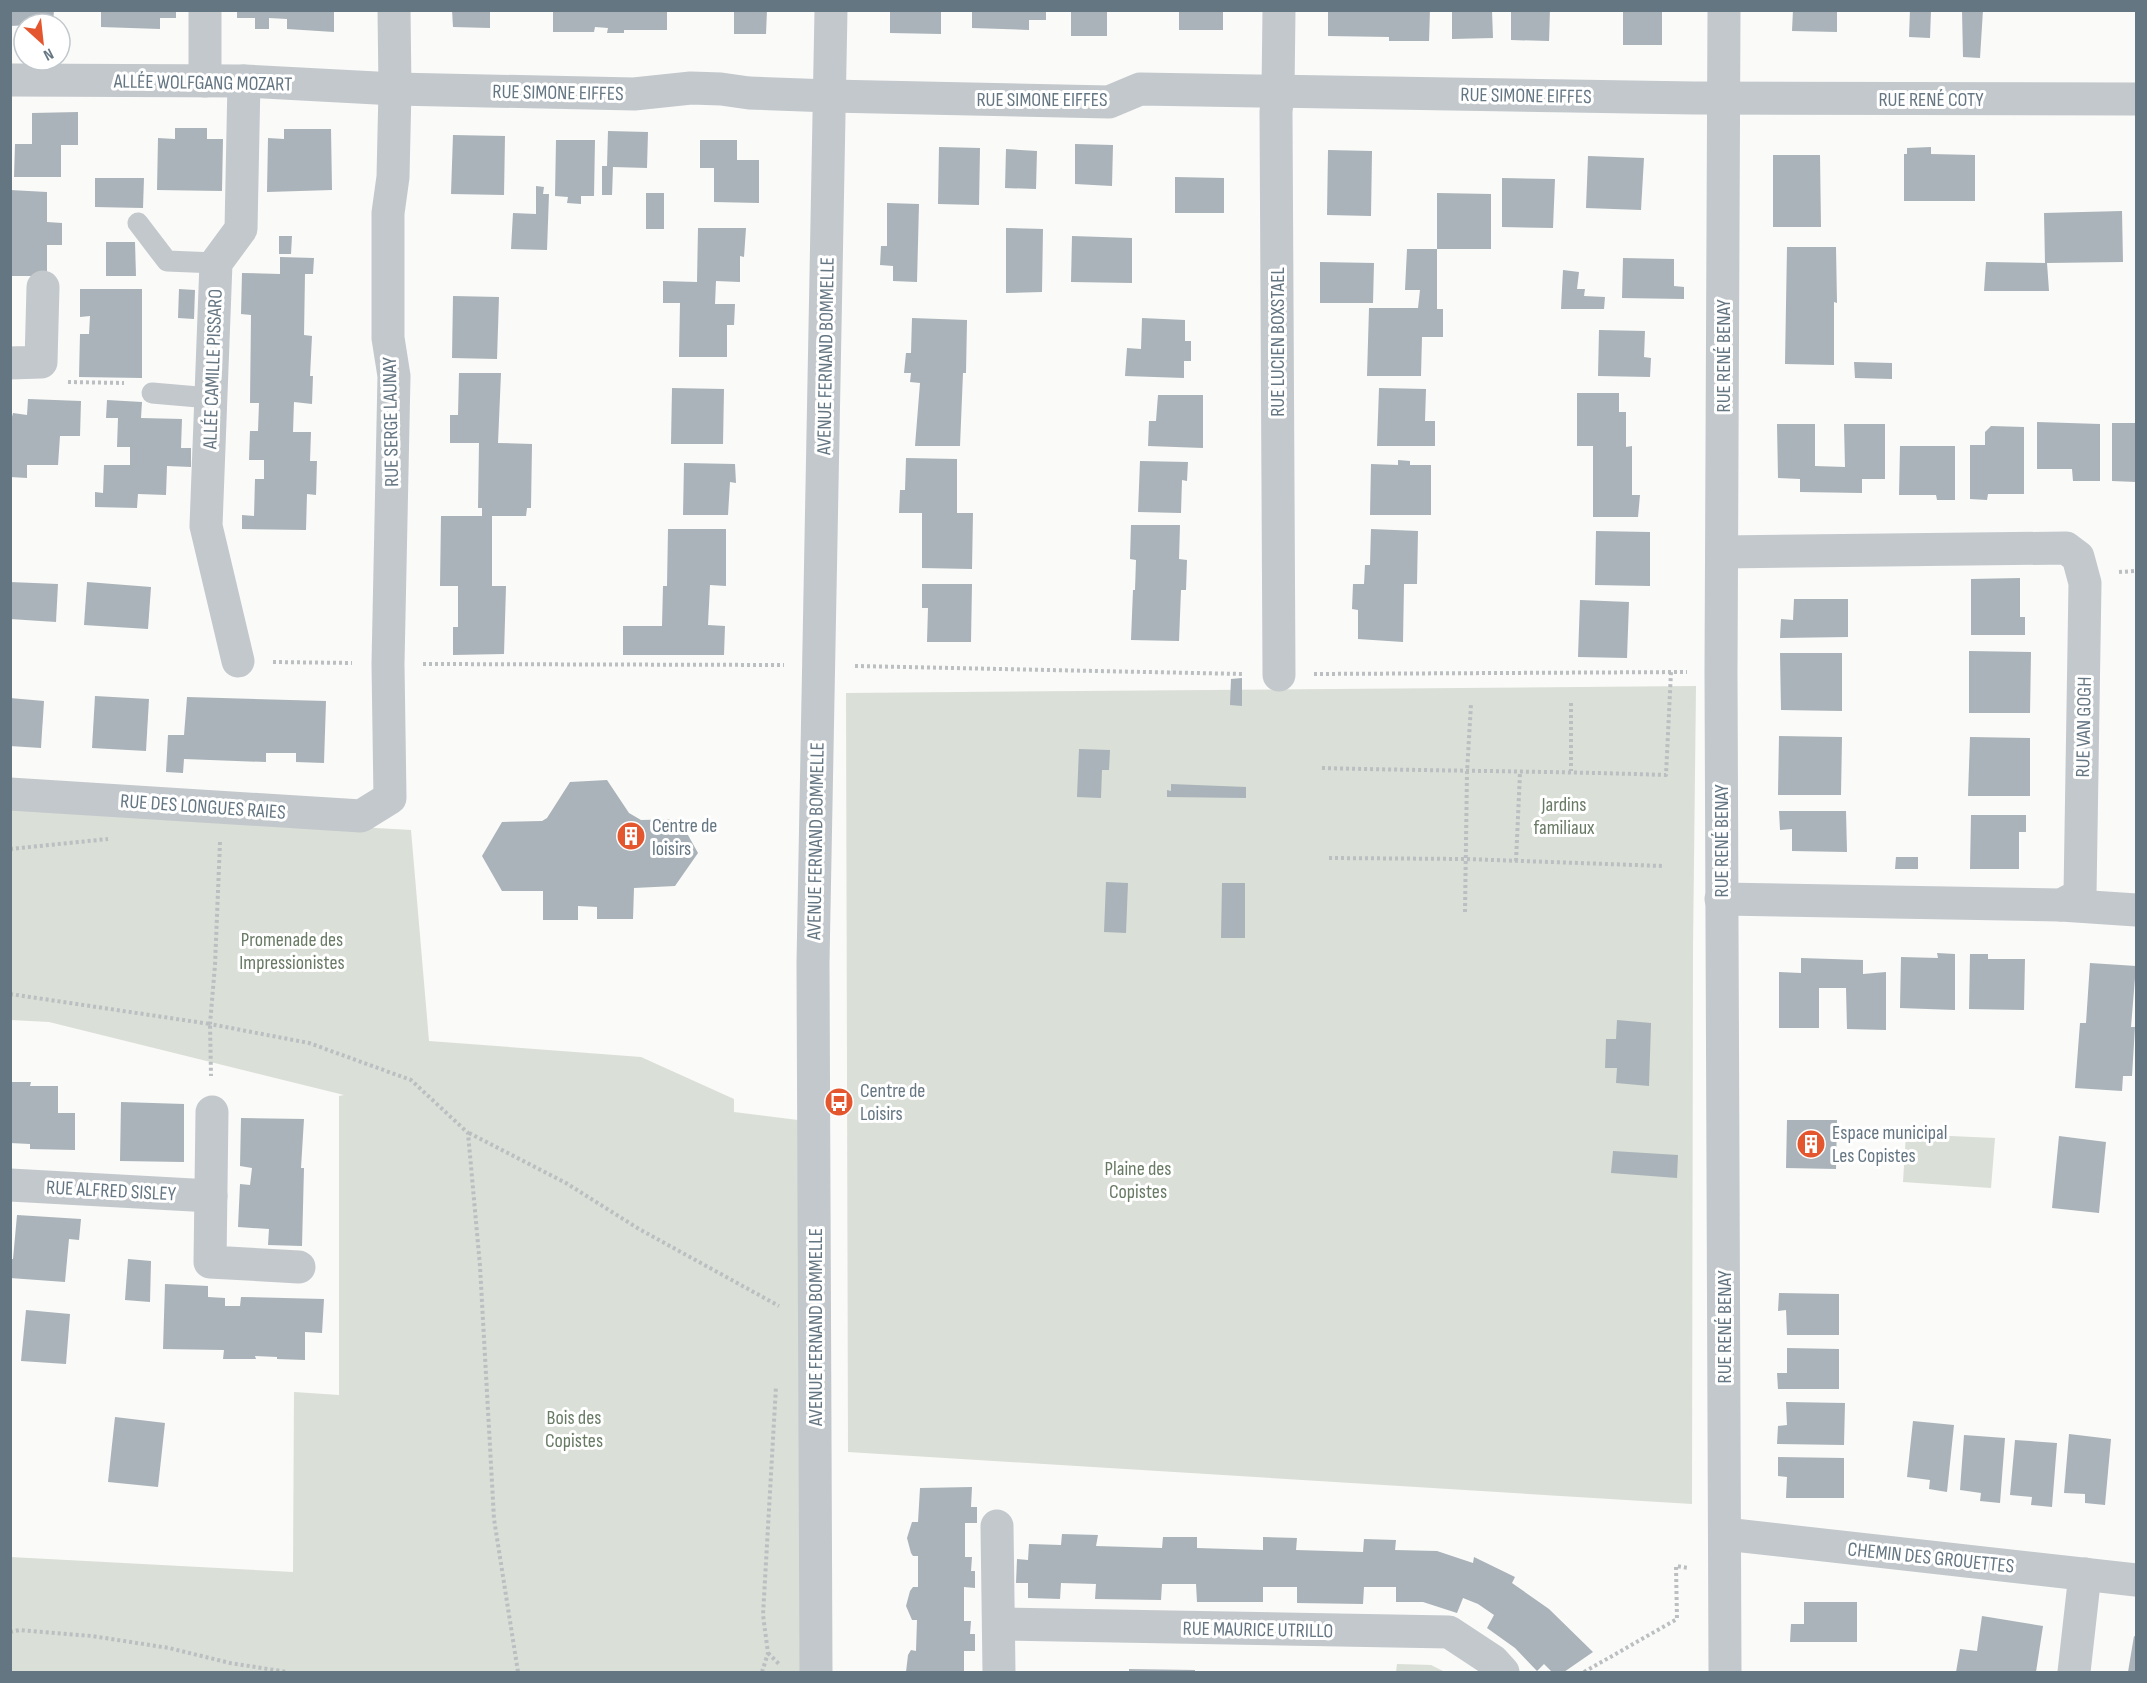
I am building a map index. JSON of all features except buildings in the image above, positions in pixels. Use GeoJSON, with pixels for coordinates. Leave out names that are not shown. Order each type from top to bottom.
{"type":"FeatureCollection","features":[{"type":"Feature","properties":{"kind":"street"},"geometry":{"type":"LineString","coordinates":[[205,10],[205,81]]}},
{"type":"Feature","properties":{"kind":"street","name":"RUE SERGE LAUNAY"},"geometry":{"type":"LineString","coordinates":[[390,798],[388,664],[394,376],[388,338],[388,213],[393,177],[394,10]]}},
{"type":"Feature","properties":{"kind":"street","name":"AVENUE FERNAND BOMMELLE"},"geometry":{"type":"LineString","coordinates":[[816,1672],[813,963],[831,10]]}},
{"type":"Feature","properties":{"kind":"street","name":"RUE LUCIEN BOXSTAEL"},"geometry":{"type":"LineString","coordinates":[[1279,10],[1278,90],[1275,112],[1279,675]]}},
{"type":"Feature","properties":{"kind":"street","name":"RUE RENÉ BENAY"},"geometry":{"type":"LineString","coordinates":[[1724,10],[1721,899],[1725,1672]]}},
{"type":"Feature","properties":{"kind":"street","name":"ALLÉE WOLFGANG MOZART"},"geometry":{"type":"LineString","coordinates":[[10,80],[244,81],[395,88]]}},
{"type":"Feature","properties":{"kind":"street","name":"ALLÉE CAMILLE PISSARO"},"geometry":{"type":"LineString","coordinates":[[238,661],[206,526],[216,264],[241,229],[244,81]]}},
{"type":"Feature","properties":{"kind":"street","name":"RUE SIMONE EIFFES"},"geometry":{"type":"LineString","coordinates":[[395,88],[634,93],[721,88],[749,93],[830,96],[1109,102],[1140,89],[1725,98]]}},
{"type":"Feature","properties":{"kind":"street","name":"RUE RENÉ COTY"},"geometry":{"type":"LineString","coordinates":[[1725,98],[2136,99]]}},
{"type":"Feature","properties":{"kind":"street"},"geometry":{"type":"LineString","coordinates":[[26,362],[43,287]]}},
{"type":"Feature","properties":{"kind":"street","name":"RUE VAN GOGH"},"geometry":{"type":"LineString","coordinates":[[1722,552],[2066,548],[2078,557],[2085,583],[2080,894],[2061,905]]}},
{"type":"Feature","properties":{"kind":"street","name":"RUE DES LONGUES RAIES"},"geometry":{"type":"LineString","coordinates":[[10,794],[361,816],[390,798]]}},
{"type":"Feature","properties":{"kind":"street"},"geometry":{"type":"LineString","coordinates":[[1721,899],[2061,905],[2136,910]]}},
{"type":"Feature","properties":{"kind":"street"},"geometry":{"type":"LineString","coordinates":[[212,1112],[210,1262],[299,1267]]}},
{"type":"Feature","properties":{"kind":"street","name":"RUE ALFRED SISLEY"},"geometry":{"type":"LineString","coordinates":[[10,1185],[211,1196]]}},
{"type":"Feature","properties":{"kind":"street"},"geometry":{"type":"LineString","coordinates":[[997,1526],[999,1672]]}},
{"type":"Feature","properties":{"kind":"street","name":"CHEMIN DES GROUETTES"},"geometry":{"type":"LineString","coordinates":[[1725,1534],[2136,1580]]}},
{"type":"Feature","properties":{"kind":"street"},"geometry":{"type":"LineString","coordinates":[[2074,1672],[2085,1574]]}},
{"type":"Feature","properties":{"kind":"street","name":"RUE MAURICE UTRILLO"},"geometry":{"type":"LineString","coordinates":[[1000,1624],[1449,1632],[1493,1661],[1503,1672]]}},
{"type":"Feature","properties":{"kind":"lane"},"geometry":{"type":"LineString","coordinates":[[138,223],[167,261],[216,264]]}},
{"type":"Feature","properties":{"kind":"lane"},"geometry":{"type":"LineString","coordinates":[[152,393],[210,398]]}},
{"type":"Feature","properties":{"kind":"path"},"geometry":{"type":"LineString","coordinates":[[26,362],[59,382],[147,384],[152,393]]}},
{"type":"Feature","properties":{"kind":"path"},"geometry":{"type":"LineString","coordinates":[[238,661],[388,664],[818,665],[1279,675],[1721,672]]}},
{"type":"Feature","properties":{"kind":"path"},"geometry":{"type":"LineString","coordinates":[[1322,768],[1520,773],[1571,771],[1666,776],[1671,672]]}},
{"type":"Feature","properties":{"kind":"path"},"geometry":{"type":"LineString","coordinates":[[1571,703],[1571,771]]}},
{"type":"Feature","properties":{"kind":"path"},"geometry":{"type":"LineString","coordinates":[[1465,912],[1467,772],[1471,704]]}},
{"type":"Feature","properties":{"kind":"path"},"geometry":{"type":"LineString","coordinates":[[1516,861],[1520,773]]}},
{"type":"Feature","properties":{"kind":"path"},"geometry":{"type":"LineString","coordinates":[[212,1112],[210,1024],[215,965],[220,835]]}},
{"type":"Feature","properties":{"kind":"path"},"geometry":{"type":"LineString","coordinates":[[1329,858],[1466,859],[1663,866]]}},
{"type":"Feature","properties":{"kind":"path"},"geometry":{"type":"LineString","coordinates":[[10,994],[210,1024],[309,1044],[411,1080],[468,1133],[566,1183],[698,1263],[814,1324]]}},
{"type":"Feature","properties":{"kind":"path"},"geometry":{"type":"LineString","coordinates":[[468,1133],[480,1266],[494,1519],[519,1672]]}},
{"type":"Feature","properties":{"kind":"path"},"geometry":{"type":"LineString","coordinates":[[762,1672],[768,1653],[763,1615],[777,1376]]}},
{"type":"Feature","properties":{"kind":"path"},"geometry":{"type":"LineString","coordinates":[[1584,1672],[1677,1619],[1676,1566],[1725,1571]]}},
{"type":"Feature","properties":{"kind":"path"},"geometry":{"type":"LineString","coordinates":[[10,1632],[20,1630],[114,1640],[169,1648],[230,1663],[287,1672]]}},
{"type":"Feature","properties":{"kind":"green space","name":"Plaine des Copistes"},"geometry":{"type":"Polygon","coordinates":[[[1696,686],[1692,1504],[848,1452],[846,693],[1696,686]]]}},
{"type":"Feature","properties":{"kind":"green space","name":"Bois des Copistes"},"geometry":{"type":"Polygon","coordinates":[[[11,807],[411,830],[429,1041],[641,1057],[734,1099],[734,1112],[806,1121],[810,1672],[11,1672],[10,1557],[293,1572],[294,1392],[339,1395],[339,1096],[344,1095],[49,1022],[11,1020],[11,807]]]}},
{"type":"Feature","properties":{"kind":"green space"},"geometry":{"type":"Polygon","coordinates":[[[1906,1134],[1995,1138],[1991,1188],[1903,1182],[1906,1134]]]}},
{"type":"Feature","properties":{"kind":"green space"},"geometry":{"type":"Polygon","coordinates":[[[1397,1664],[1431,1665],[1445,1672],[1396,1672],[1397,1664]]]}},
{"type":"Feature","properties":{"kind":"place","name":"Centre de loisirs"},"geometry":{"type":"Point","coordinates":[631,836]}},
{"type":"Feature","properties":{"kind":"place","name":"Centre de Loisirs"},"geometry":{"type":"Point","coordinates":[839,1102]}},
{"type":"Feature","properties":{"kind":"place","name":"Espace municipal Les Copistes"},"geometry":{"type":"Point","coordinates":[1811,1144]}},
{"type":"Feature","properties":{"kind":"park label","name":"Jardins familiaux"},"geometry":{"type":"Point","coordinates":[1564,816]}},
{"type":"Feature","properties":{"kind":"park label","name":"Promenade des Impressionistes"},"geometry":{"type":"Point","coordinates":[292,950]}}]}
